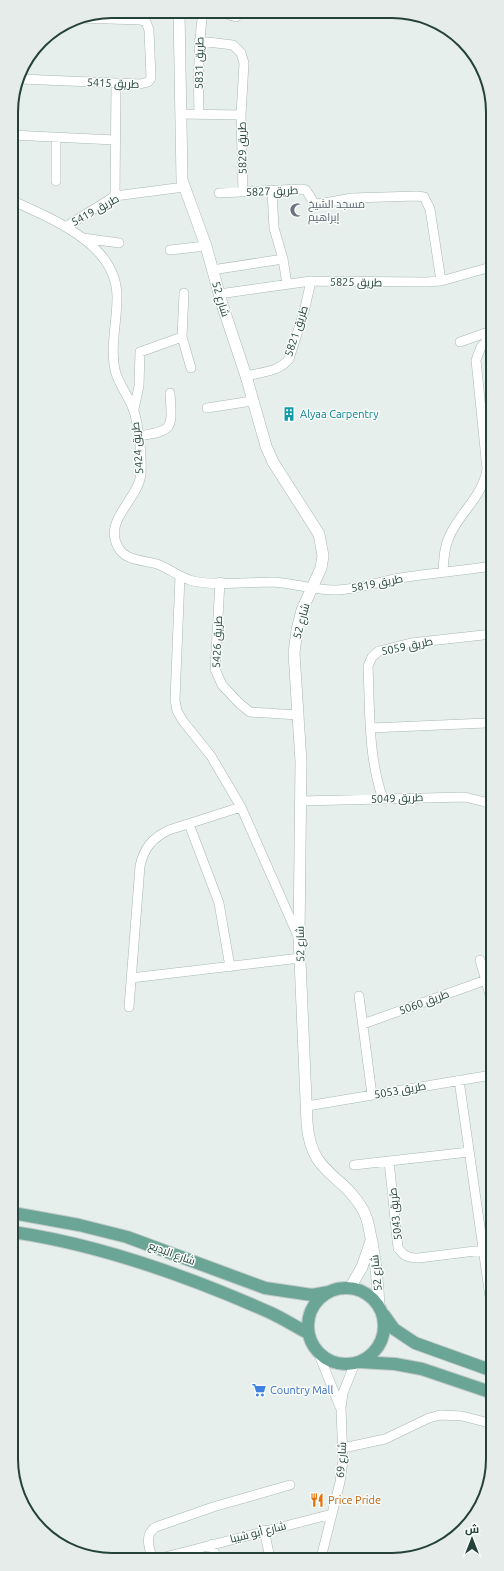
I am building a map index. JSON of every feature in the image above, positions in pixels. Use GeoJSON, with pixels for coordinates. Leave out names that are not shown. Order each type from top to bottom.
{"type":"FeatureCollection","features":[{"type":"Feature","properties":{"kind":"main road","name":"شارع البديع"},"geometry":{"type":"LineString","coordinates":[[18,1214],[79,1225],[127,1237],[265,1288],[312,1295],[329,1292]]}},
{"type":"Feature","properties":{"kind":"main road","name":"شارع البديع"},"geometry":{"type":"LineString","coordinates":[[18,1233],[94,1248],[133,1259],[270,1313],[308,1333]]}},
{"type":"Feature","properties":{"kind":"main road"},"geometry":{"type":"LineString","coordinates":[[486,1368],[415,1343],[394,1329],[381,1309],[367,1294],[350,1288],[339,1288],[329,1292],[319,1299],[312,1309],[308,1321],[308,1333],[312,1343],[318,1352],[329,1360],[341,1364],[395,1364],[422,1369],[486,1391]]}},
{"type":"Feature","properties":{"kind":"main road"},"geometry":{"type":"LineString","coordinates":[[357,1363],[370,1356],[378,1347],[383,1336],[385,1325],[381,1309]]}},
{"type":"Feature","properties":{"kind":"street","name":"شارع 52"},"geometry":{"type":"LineString","coordinates":[[182,18],[181,172],[184,187],[206,246],[219,294],[246,376],[266,446],[273,462],[319,534],[323,556],[321,568],[302,610],[295,645],[301,762],[299,937],[308,1137],[313,1152],[320,1164],[360,1203],[368,1221],[381,1309]]}},
{"type":"Feature","properties":{"kind":"street","name":"طريق 5831"},"geometry":{"type":"LineString","coordinates":[[199,114],[197,73],[202,18]]}},
{"type":"Feature","properties":{"kind":"street","name":"طريق 5415"},"geometry":{"type":"LineString","coordinates":[[23,80],[116,84],[144,84],[148,82],[151,73],[148,26],[141,20],[102,19]]}},
{"type":"Feature","properties":{"kind":"street"},"geometry":{"type":"LineString","coordinates":[[199,41],[233,44],[241,52],[244,63],[241,115]]}},
{"type":"Feature","properties":{"kind":"street"},"geometry":{"type":"LineString","coordinates":[[115,196],[116,84]]}},
{"type":"Feature","properties":{"kind":"street","name":"طريق 5829"},"geometry":{"type":"LineString","coordinates":[[181,114],[241,115],[242,192]]}},
{"type":"Feature","properties":{"kind":"street"},"geometry":{"type":"LineString","coordinates":[[18,136],[56,139],[115,140]]}},
{"type":"Feature","properties":{"kind":"street"},"geometry":{"type":"LineString","coordinates":[[56,139],[56,181]]}},
{"type":"Feature","properties":{"kind":"street","name":"طريق 5419"},"geometry":{"type":"LineString","coordinates":[[18,203],[67,226],[115,196],[184,187]]}},
{"type":"Feature","properties":{"kind":"street"},"geometry":{"type":"LineString","coordinates":[[272,190],[274,228],[283,259],[287,284]]}},
{"type":"Feature","properties":{"kind":"street","name":"طريق 5827"},"geometry":{"type":"LineString","coordinates":[[219,194],[272,190],[306,190],[314,203],[319,204],[352,198],[424,197],[430,210],[441,281]]}},
{"type":"Feature","properties":{"kind":"street","name":"طريق 5424"},"geometry":{"type":"LineString","coordinates":[[67,226],[83,238],[106,263],[113,274],[117,288],[113,362],[115,373],[134,409],[141,474],[135,494],[116,521],[114,539],[118,548],[125,555],[156,564],[194,582],[286,583],[312,588]]}},
{"type":"Feature","properties":{"kind":"street"},"geometry":{"type":"LineString","coordinates":[[83,238],[119,243]]}},
{"type":"Feature","properties":{"kind":"street"},"geometry":{"type":"LineString","coordinates":[[170,250],[206,246]]}},
{"type":"Feature","properties":{"kind":"street"},"geometry":{"type":"LineString","coordinates":[[212,270],[283,259]]}},
{"type":"Feature","properties":{"kind":"street","name":"طريق 5825"},"geometry":{"type":"LineString","coordinates":[[219,294],[311,281],[441,281],[486,269]]}},
{"type":"Feature","properties":{"kind":"street","name":"طريق 5821"},"geometry":{"type":"LineString","coordinates":[[246,376],[278,368],[284,365],[289,359],[304,312],[311,281]]}},
{"type":"Feature","properties":{"kind":"street"},"geometry":{"type":"LineString","coordinates":[[184,293],[182,337],[192,368]]}},
{"type":"Feature","properties":{"kind":"street"},"geometry":{"type":"LineString","coordinates":[[460,342],[486,333]]}},
{"type":"Feature","properties":{"kind":"street"},"geometry":{"type":"LineString","coordinates":[[134,409],[139,386],[140,352],[182,337]]}},
{"type":"Feature","properties":{"kind":"street"},"geometry":{"type":"LineString","coordinates":[[486,341],[480,348],[476,360],[486,459]]}},
{"type":"Feature","properties":{"kind":"street"},"geometry":{"type":"LineString","coordinates":[[138,436],[162,433],[168,428],[171,420],[170,393]]}},
{"type":"Feature","properties":{"kind":"street"},"geometry":{"type":"LineString","coordinates":[[207,408],[252,401]]}},
{"type":"Feature","properties":{"kind":"street"},"geometry":{"type":"LineString","coordinates":[[443,571],[446,545],[450,534],[480,492],[486,479]]}},
{"type":"Feature","properties":{"kind":"street","name":"طريق 5819"},"geometry":{"type":"LineString","coordinates":[[312,588],[323,590],[349,589],[443,571],[486,567]]}},
{"type":"Feature","properties":{"kind":"street"},"geometry":{"type":"LineString","coordinates":[[180,576],[175,700],[178,711],[190,732],[211,756],[241,807],[299,937]]}},
{"type":"Feature","properties":{"kind":"street","name":"طريق 5426"},"geometry":{"type":"LineString","coordinates":[[220,582],[215,669],[219,680],[240,704],[250,712],[298,715]]}},
{"type":"Feature","properties":{"kind":"street","name":"طريق 5059"},"geometry":{"type":"LineString","coordinates":[[383,799],[375,771],[371,728],[368,666],[372,657],[379,650],[418,642],[486,635]]}},
{"type":"Feature","properties":{"kind":"street"},"geometry":{"type":"LineString","coordinates":[[371,728],[486,723]]}},
{"type":"Feature","properties":{"kind":"street","name":"طريق 5049"},"geometry":{"type":"LineString","coordinates":[[301,801],[465,797],[486,802]]}},
{"type":"Feature","properties":{"kind":"street"},"geometry":{"type":"LineString","coordinates":[[129,1007],[140,866],[143,854],[149,843],[158,835],[241,807]]}},
{"type":"Feature","properties":{"kind":"street"},"geometry":{"type":"LineString","coordinates":[[189,824],[220,903],[230,967]]}},
{"type":"Feature","properties":{"kind":"street"},"geometry":{"type":"LineString","coordinates":[[131,978],[300,958]]}},
{"type":"Feature","properties":{"kind":"street"},"geometry":{"type":"LineString","coordinates":[[480,960],[486,980]]}},
{"type":"Feature","properties":{"kind":"street","name":"طريق 5060"},"geometry":{"type":"LineString","coordinates":[[363,1024],[486,980]]}},
{"type":"Feature","properties":{"kind":"street"},"geometry":{"type":"LineString","coordinates":[[359,996],[372,1095]]}},
{"type":"Feature","properties":{"kind":"street","name":"طريق 5053"},"geometry":{"type":"LineString","coordinates":[[307,1106],[486,1076]]}},
{"type":"Feature","properties":{"kind":"street"},"geometry":{"type":"LineString","coordinates":[[459,1080],[486,1270]]}},
{"type":"Feature","properties":{"kind":"street"},"geometry":{"type":"LineString","coordinates":[[354,1165],[469,1152]]}},
{"type":"Feature","properties":{"kind":"street","name":"طريق 5043"},"geometry":{"type":"LineString","coordinates":[[389,1161],[398,1248],[403,1255],[410,1258],[419,1258],[483,1250]]}},
{"type":"Feature","properties":{"kind":"street","name":"شارع 52"},"geometry":{"type":"LineString","coordinates":[[350,1288],[362,1267],[371,1240]]}},
{"type":"Feature","properties":{"kind":"street","name":"شارع 69"},"geometry":{"type":"LineString","coordinates":[[318,1352],[340,1408]]}},
{"type":"Feature","properties":{"kind":"street","name":"شارع 69"},"geometry":{"type":"LineString","coordinates":[[322,1553],[340,1482],[343,1448],[340,1408],[343,1393],[357,1363]]}},
{"type":"Feature","properties":{"kind":"street"},"geometry":{"type":"LineString","coordinates":[[343,1448],[385,1439],[429,1418],[440,1415],[462,1416],[486,1422]]}},
{"type":"Feature","properties":{"kind":"street"},"geometry":{"type":"LineString","coordinates":[[151,1553],[148,1539],[150,1532],[156,1527],[213,1507],[290,1485]]}},
{"type":"Feature","properties":{"kind":"street","name":"شارع أبو شيبا"},"geometry":{"type":"LineString","coordinates":[[180,1553],[264,1530],[332,1514]]}},
{"type":"Feature","properties":{"kind":"street"},"geometry":{"type":"LineString","coordinates":[[264,1530],[269,1553]]}},
{"type":"Feature","properties":{"kind":"street"},"geometry":{"type":"LineString","coordinates":[[212,1544],[215,1553]]}},
{"type":"Feature","properties":{"kind":"place","name":"مسجد الشيخ إبراهيم"},"geometry":{"type":"Point","coordinates":[297,210]}},
{"type":"Feature","properties":{"kind":"place","name":"Alyaa Carpentry"},"geometry":{"type":"Point","coordinates":[289,414]}},
{"type":"Feature","properties":{"kind":"place","name":"Country Mall"},"geometry":{"type":"Point","coordinates":[259,1390]}},
{"type":"Feature","properties":{"kind":"place","name":"Price Pride"},"geometry":{"type":"Point","coordinates":[317,1500]}}]}
